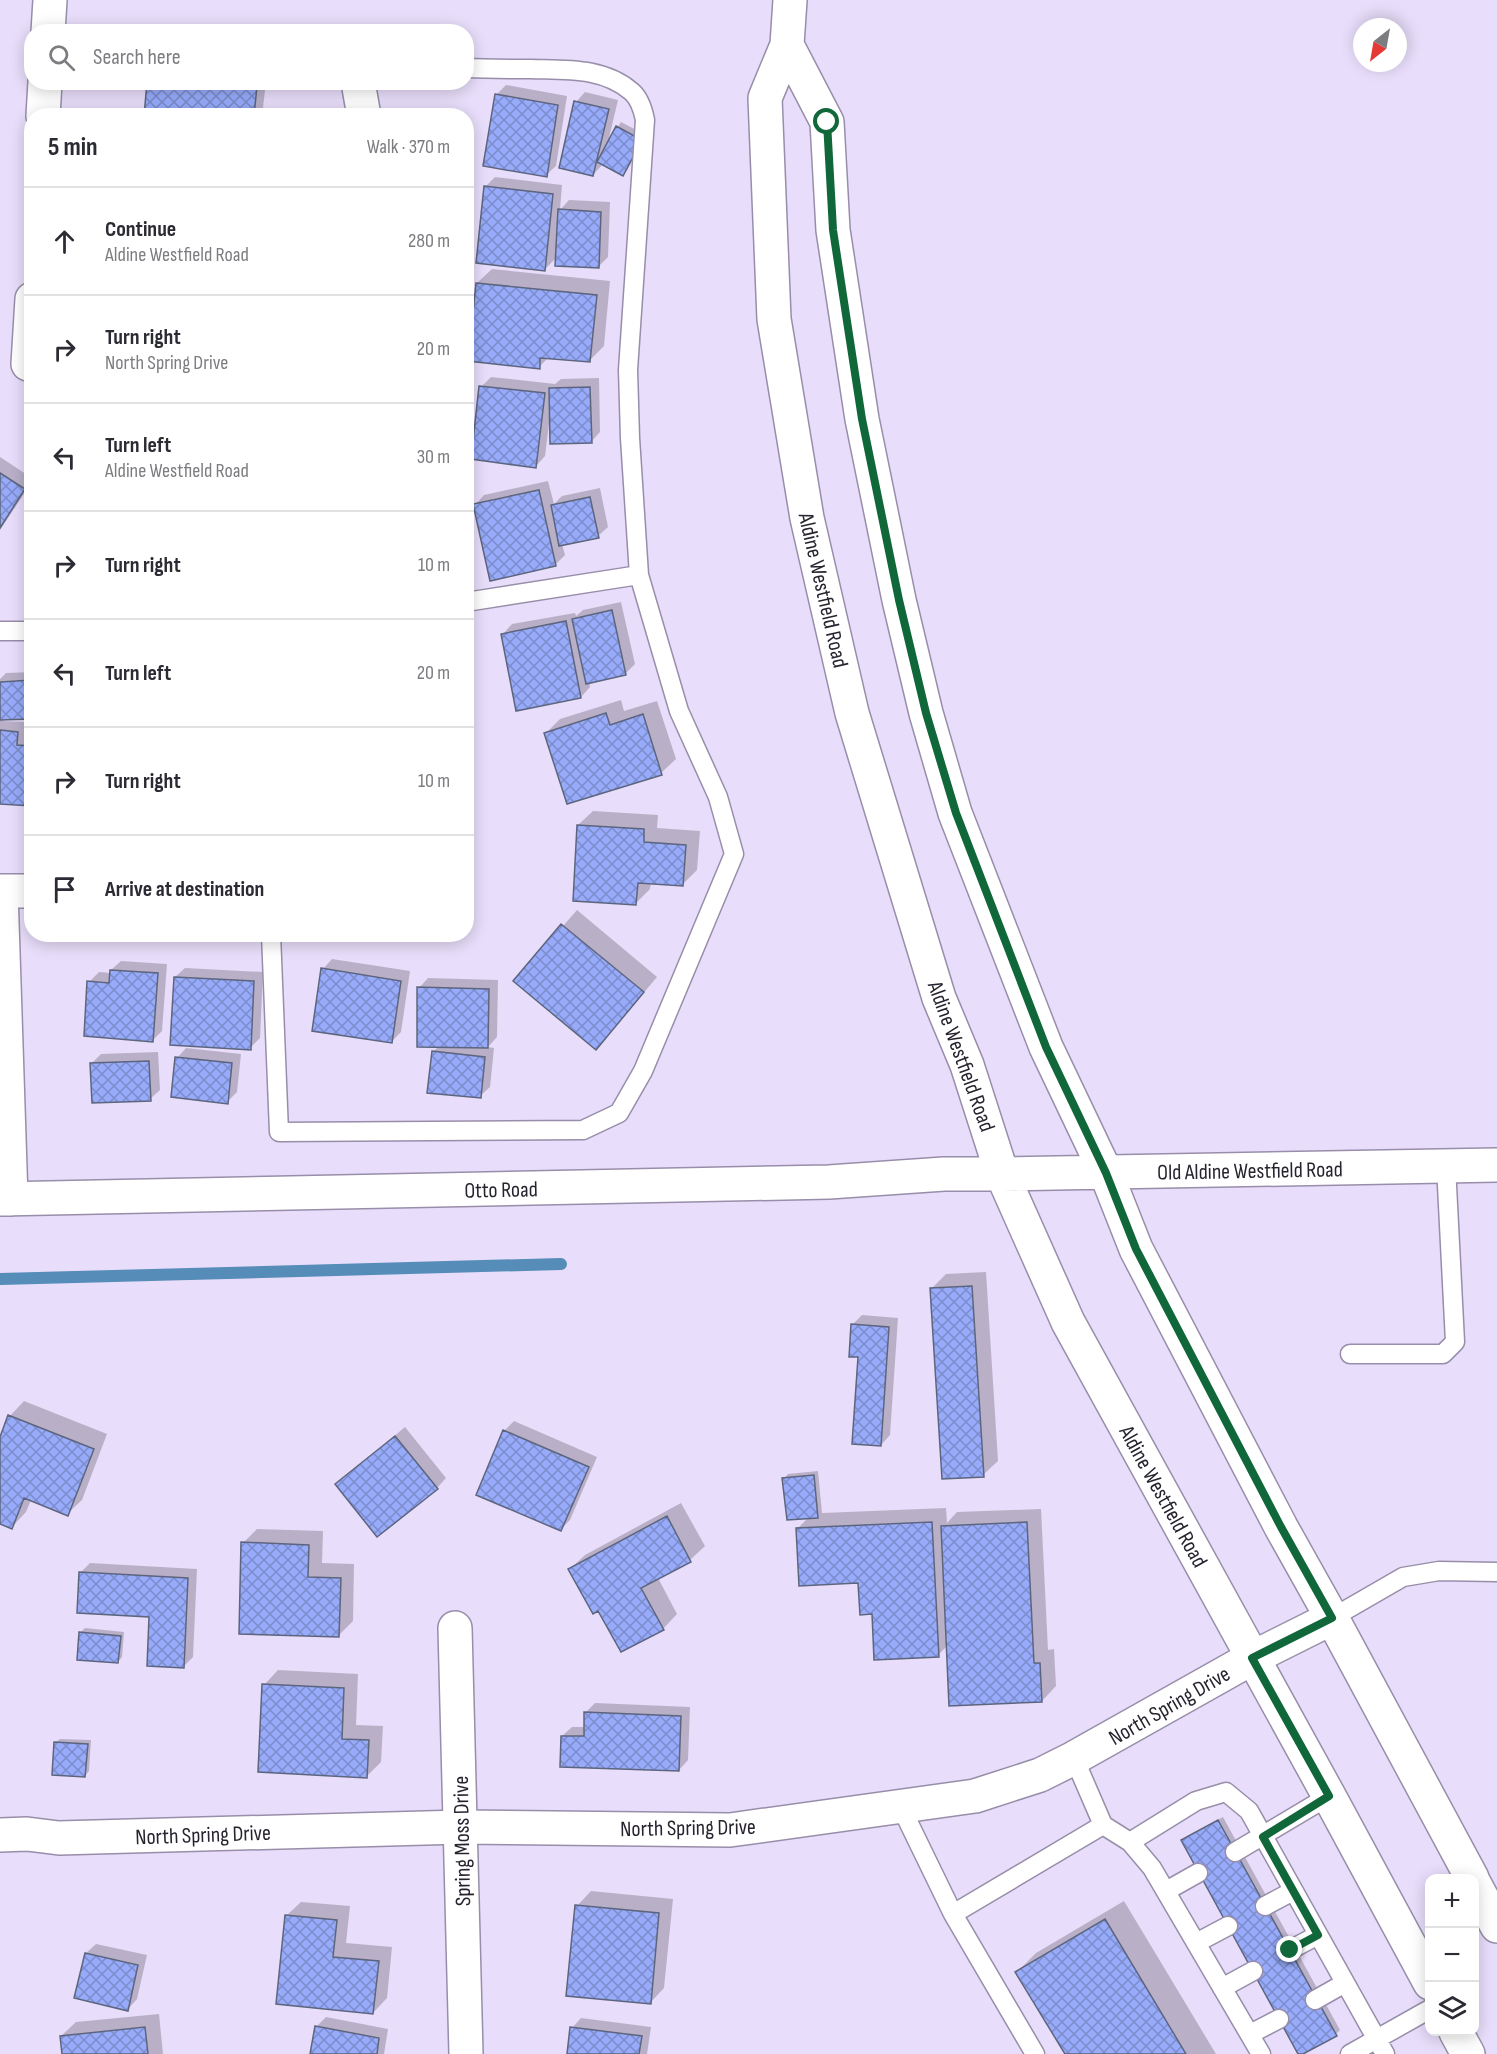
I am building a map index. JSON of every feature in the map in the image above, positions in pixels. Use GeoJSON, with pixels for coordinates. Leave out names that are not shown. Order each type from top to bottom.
{"type":"FeatureCollection","features":[{"type":"Feature","properties":{"kind":"main road"},"geometry":{"type":"LineString","coordinates":[[48,24],[50,0]]}},
{"type":"Feature","properties":{"kind":"main road","name":"Aldine Westfield Road"},"geometry":{"type":"LineString","coordinates":[[790,0],[787,45],[765,98],[774,319],[807,518],[852,713],[939,998],[967,1065],[1002,1174],[1068,1322],[1429,1982]]}},
{"type":"Feature","properties":{"kind":"main road"},"geometry":{"type":"LineString","coordinates":[[787,45],[827,122],[833,230],[862,419],[899,600],[926,713],[956,813],[1046,1047],[1106,1173],[1136,1249],[1281,1527],[1470,1874]]}},
{"type":"Feature","properties":{"kind":"main road"},"geometry":{"type":"LineString","coordinates":[[43,108],[45,90]]}},
{"type":"Feature","properties":{"kind":"main road"},"geometry":{"type":"LineString","coordinates":[[359,90],[363,108]]}},
{"type":"Feature","properties":{"kind":"main road"},"geometry":{"type":"LineString","coordinates":[[5,1199],[0,891],[24,891]]}},
{"type":"Feature","properties":{"kind":"main road","name":"Old Aldine Westfield Road"},"geometry":{"type":"LineString","coordinates":[[1002,1174],[1497,1164]]}},
{"type":"Feature","properties":{"kind":"main road","name":"Otto Road"},"geometry":{"type":"LineString","coordinates":[[5,1199],[829,1182],[944,1174],[1002,1174]]}},
{"type":"Feature","properties":{"kind":"main road","name":"North Spring Drive"},"geometry":{"type":"LineString","coordinates":[[0,1834],[27,1834],[58,1838],[461,1827],[730,1830],[975,1796],[1040,1775],[1252,1658],[1332,1618]]}},
{"type":"Feature","properties":{"kind":"main road","name":"Spring Moss Drive"},"geometry":{"type":"LineString","coordinates":[[455,1628],[466,2054]]}},
{"type":"Feature","properties":{"kind":"main road"},"geometry":{"type":"LineString","coordinates":[[1479,1892],[1497,1926]]}},
{"type":"Feature","properties":{"kind":"main road"},"geometry":{"type":"LineString","coordinates":[[1459,2036],[1468,2054]]}},
{"type":"Feature","properties":{"kind":"lane"},"geometry":{"type":"LineString","coordinates":[[271,942],[279,1132],[583,1130],[618,1113],[643,1071],[734,854],[718,797],[679,711],[639,575],[628,370],[645,120],[642,107],[633,93],[619,83],[601,75],[580,70],[474,68]]}},
{"type":"Feature","properties":{"kind":"lane"},"geometry":{"type":"LineString","coordinates":[[474,601],[639,575]]}},
{"type":"Feature","properties":{"kind":"lane"},"geometry":{"type":"LineString","coordinates":[[0,631],[24,631]]}},
{"type":"Feature","properties":{"kind":"lane"},"geometry":{"type":"LineString","coordinates":[[1350,1354],[1443,1354],[1455,1342],[1446,1166]]}},
{"type":"Feature","properties":{"kind":"lane"},"geometry":{"type":"LineString","coordinates":[[1332,1618],[1403,1576],[1439,1571],[1497,1572]]}},
{"type":"Feature","properties":{"kind":"lane"},"geometry":{"type":"LineString","coordinates":[[1074,1758],[1103,1825],[1130,1842],[1152,1868],[1261,2054]]}},
{"type":"Feature","properties":{"kind":"lane"},"geometry":{"type":"LineString","coordinates":[[1130,1842],[1196,1801],[1226,1792],[1249,1812],[1380,2047]]}},
{"type":"Feature","properties":{"kind":"lane"},"geometry":{"type":"LineString","coordinates":[[1235,1852],[1329,1796]]}},
{"type":"Feature","properties":{"kind":"lane"},"geometry":{"type":"LineString","coordinates":[[901,1808],[953,1914],[1035,2054]]}},
{"type":"Feature","properties":{"kind":"lane"},"geometry":{"type":"LineString","coordinates":[[953,1914],[1103,1825]]}},
{"type":"Feature","properties":{"kind":"lane"},"geometry":{"type":"LineString","coordinates":[[1166,1891],[1198,1873]]}},
{"type":"Feature","properties":{"kind":"lane"},"geometry":{"type":"LineString","coordinates":[[1265,1906],[1293,1891]]}},
{"type":"Feature","properties":{"kind":"lane"},"geometry":{"type":"LineString","coordinates":[[1196,1943],[1228,1926]]}},
{"type":"Feature","properties":{"kind":"lane"},"geometry":{"type":"LineString","coordinates":[[1290,1950],[1318,1935]]}},
{"type":"Feature","properties":{"kind":"lane"},"geometry":{"type":"LineString","coordinates":[[1222,1988],[1253,1971]]}},
{"type":"Feature","properties":{"kind":"lane"},"geometry":{"type":"LineString","coordinates":[[1315,2000],[1345,1983]]}},
{"type":"Feature","properties":{"kind":"lane"},"geometry":{"type":"LineString","coordinates":[[1350,2054],[1380,2047],[1425,2012]]}},
{"type":"Feature","properties":{"kind":"lane"},"geometry":{"type":"LineString","coordinates":[[1250,2034],[1279,2019]]}},
{"type":"Feature","properties":{"kind":"building"},"geometry":{"type":"Polygon","coordinates":[[[146,90],[257,90],[255,108],[145,108],[146,90]]]}},
{"type":"Feature","properties":{"kind":"building"},"geometry":{"type":"Polygon","coordinates":[[[495,94],[558,105],[547,177],[483,166],[495,94]]]}},
{"type":"Feature","properties":{"kind":"building"},"geometry":{"type":"Polygon","coordinates":[[[574,101],[609,109],[593,176],[559,168],[574,101]]]}},
{"type":"Feature","properties":{"kind":"building"},"geometry":{"type":"Polygon","coordinates":[[[616,126],[642,140],[623,176],[597,162],[616,126]]]}},
{"type":"Feature","properties":{"kind":"building"},"geometry":{"type":"Polygon","coordinates":[[[484,186],[553,194],[545,271],[476,263],[484,186]]]}},
{"type":"Feature","properties":{"kind":"building"},"geometry":{"type":"Polygon","coordinates":[[[558,209],[601,212],[599,268],[555,266],[558,209]]]}},
{"type":"Feature","properties":{"kind":"building"},"geometry":{"type":"Polygon","coordinates":[[[476,283],[597,295],[590,362],[540,358],[540,369],[474,362],[476,283]]]}},
{"type":"Feature","properties":{"kind":"building"},"geometry":{"type":"Polygon","coordinates":[[[479,386],[545,393],[536,468],[474,459],[474,432],[479,386]]]}},
{"type":"Feature","properties":{"kind":"building"},"geometry":{"type":"Polygon","coordinates":[[[590,387],[592,443],[550,444],[549,388],[590,387]]]}},
{"type":"Feature","properties":{"kind":"building"},"geometry":{"type":"Polygon","coordinates":[[[0,473],[24,491],[0,528],[0,473]]]}},
{"type":"Feature","properties":{"kind":"building"},"geometry":{"type":"Polygon","coordinates":[[[539,490],[556,566],[490,581],[474,504],[539,490]]]}},
{"type":"Feature","properties":{"kind":"building"},"geometry":{"type":"Polygon","coordinates":[[[590,497],[599,538],[559,546],[551,505],[590,497]]]}},
{"type":"Feature","properties":{"kind":"building"},"geometry":{"type":"Polygon","coordinates":[[[612,610],[626,675],[586,684],[572,619],[612,610]]]}},
{"type":"Feature","properties":{"kind":"building"},"geometry":{"type":"Polygon","coordinates":[[[566,621],[581,698],[516,711],[501,634],[566,621]]]}},
{"type":"Feature","properties":{"kind":"building"},"geometry":{"type":"Polygon","coordinates":[[[24,680],[24,719],[0,720],[0,682],[24,680]]]}},
{"type":"Feature","properties":{"kind":"building"},"geometry":{"type":"Polygon","coordinates":[[[606,713],[610,725],[643,714],[662,775],[567,804],[544,733],[606,713]]]}},
{"type":"Feature","properties":{"kind":"building"},"geometry":{"type":"Polygon","coordinates":[[[0,730],[18,732],[17,745],[24,745],[24,806],[0,804],[0,730]]]}},
{"type":"Feature","properties":{"kind":"building"},"geometry":{"type":"Polygon","coordinates":[[[577,825],[644,829],[644,842],[686,845],[683,886],[638,883],[636,905],[573,901],[577,825]]]}},
{"type":"Feature","properties":{"kind":"building"},"geometry":{"type":"Polygon","coordinates":[[[561,924],[644,992],[596,1050],[513,981],[561,924]]]}},
{"type":"Feature","properties":{"kind":"building"},"geometry":{"type":"Polygon","coordinates":[[[321,968],[401,981],[392,1043],[312,1031],[321,968]]]}},
{"type":"Feature","properties":{"kind":"building"},"geometry":{"type":"Polygon","coordinates":[[[110,970],[158,973],[153,1042],[84,1036],[87,981],[109,983],[110,970]]]}},
{"type":"Feature","properties":{"kind":"building"},"geometry":{"type":"Polygon","coordinates":[[[174,977],[254,981],[251,1050],[170,1045],[174,977]]]}},
{"type":"Feature","properties":{"kind":"building"},"geometry":{"type":"Polygon","coordinates":[[[417,987],[489,989],[488,1048],[417,1047],[417,987]]]}},
{"type":"Feature","properties":{"kind":"building"},"geometry":{"type":"Polygon","coordinates":[[[432,1051],[485,1057],[481,1098],[427,1093],[432,1051]]]}},
{"type":"Feature","properties":{"kind":"building"},"geometry":{"type":"Polygon","coordinates":[[[175,1057],[232,1063],[228,1104],[171,1097],[175,1057]]]}},
{"type":"Feature","properties":{"kind":"building"},"geometry":{"type":"Polygon","coordinates":[[[149,1061],[151,1101],[92,1103],[90,1063],[149,1061]]]}},
{"type":"Feature","properties":{"kind":"building"},"geometry":{"type":"Polygon","coordinates":[[[972,1286],[984,1477],[942,1479],[930,1288],[972,1286]]]}},
{"type":"Feature","properties":{"kind":"building"},"geometry":{"type":"Polygon","coordinates":[[[851,1324],[889,1327],[881,1446],[852,1444],[858,1357],[849,1357],[851,1324]]]}},
{"type":"Feature","properties":{"kind":"building"},"geometry":{"type":"Polygon","coordinates":[[[8,1415],[94,1449],[68,1516],[24,1498],[12,1529],[0,1524],[0,1437],[8,1415]]]}},
{"type":"Feature","properties":{"kind":"building"},"geometry":{"type":"Polygon","coordinates":[[[503,1430],[589,1467],[561,1531],[476,1495],[503,1430]]]}},
{"type":"Feature","properties":{"kind":"building"},"geometry":{"type":"Polygon","coordinates":[[[395,1436],[438,1489],[377,1537],[335,1484],[395,1436]]]}},
{"type":"Feature","properties":{"kind":"building"},"geometry":{"type":"Polygon","coordinates":[[[814,1475],[818,1518],[787,1520],[782,1478],[814,1475]]]}},
{"type":"Feature","properties":{"kind":"building"},"geometry":{"type":"Polygon","coordinates":[[[667,1516],[691,1562],[641,1588],[664,1630],[621,1652],[598,1611],[593,1614],[568,1569],[667,1516]]]}},
{"type":"Feature","properties":{"kind":"building"},"geometry":{"type":"Polygon","coordinates":[[[932,1522],[939,1657],[874,1660],[872,1614],[860,1615],[858,1583],[799,1586],[796,1528],[932,1522]]]}},
{"type":"Feature","properties":{"kind":"building"},"geometry":{"type":"Polygon","coordinates":[[[1027,1522],[1034,1663],[1040,1663],[1042,1702],[949,1706],[941,1526],[1027,1522]]]}},
{"type":"Feature","properties":{"kind":"building"},"geometry":{"type":"Polygon","coordinates":[[[241,1542],[309,1545],[308,1577],[341,1578],[339,1637],[239,1634],[241,1542]]]}},
{"type":"Feature","properties":{"kind":"building"},"geometry":{"type":"Polygon","coordinates":[[[79,1572],[188,1578],[184,1668],[147,1666],[149,1617],[77,1613],[79,1572]]]}},
{"type":"Feature","properties":{"kind":"building"},"geometry":{"type":"Polygon","coordinates":[[[79,1632],[121,1636],[118,1663],[77,1660],[79,1632]]]}},
{"type":"Feature","properties":{"kind":"building"},"geometry":{"type":"Polygon","coordinates":[[[262,1684],[344,1688],[342,1739],[369,1740],[367,1778],[258,1772],[262,1684]]]}},
{"type":"Feature","properties":{"kind":"building"},"geometry":{"type":"Polygon","coordinates":[[[584,1712],[681,1716],[679,1771],[560,1767],[561,1736],[584,1736],[584,1712]]]}},
{"type":"Feature","properties":{"kind":"building"},"geometry":{"type":"Polygon","coordinates":[[[54,1742],[88,1744],[85,1777],[52,1775],[54,1742]]]}},
{"type":"Feature","properties":{"kind":"building"},"geometry":{"type":"Polygon","coordinates":[[[1218,1820],[1337,2036],[1303,2054],[1298,2054],[1181,1840],[1218,1820]]]}},
{"type":"Feature","properties":{"kind":"building"},"geometry":{"type":"Polygon","coordinates":[[[575,1905],[659,1913],[651,2004],[566,1996],[575,1905]]]}},
{"type":"Feature","properties":{"kind":"building"},"geometry":{"type":"Polygon","coordinates":[[[285,1915],[337,1920],[333,1957],[379,1961],[373,2014],[276,2004],[285,1915]]]}},
{"type":"Feature","properties":{"kind":"building"},"geometry":{"type":"Polygon","coordinates":[[[1105,1919],[1186,2054],[1065,2054],[1015,1972],[1105,1919]]]}},
{"type":"Feature","properties":{"kind":"building"},"geometry":{"type":"Polygon","coordinates":[[[85,1953],[138,1965],[128,2011],[74,1998],[85,1953]]]}},
{"type":"Feature","properties":{"kind":"building"},"geometry":{"type":"Polygon","coordinates":[[[315,2026],[379,2038],[377,2054],[310,2054],[315,2026]]]}},
{"type":"Feature","properties":{"kind":"building"},"geometry":{"type":"Polygon","coordinates":[[[145,2027],[148,2054],[62,2054],[60,2036],[145,2027]]]}},
{"type":"Feature","properties":{"kind":"building"},"geometry":{"type":"Polygon","coordinates":[[[570,2027],[642,2036],[639,2054],[567,2054],[570,2027]]]}},
{"type":"Feature","properties":{"kind":"waterway"},"geometry":{"type":"LineString","coordinates":[[0,1279],[561,1264]]}},
{"type":"Feature","properties":{"kind":"route"},"geometry":{"type":"LineString","coordinates":[[827,122],[833,230],[862,419],[899,600],[926,713],[956,813],[1046,1047],[1106,1173],[1136,1249],[1281,1527],[1332,1618],[1252,1658],[1329,1796],[1263,1837],[1318,1935],[1290,1950]]}}]}
